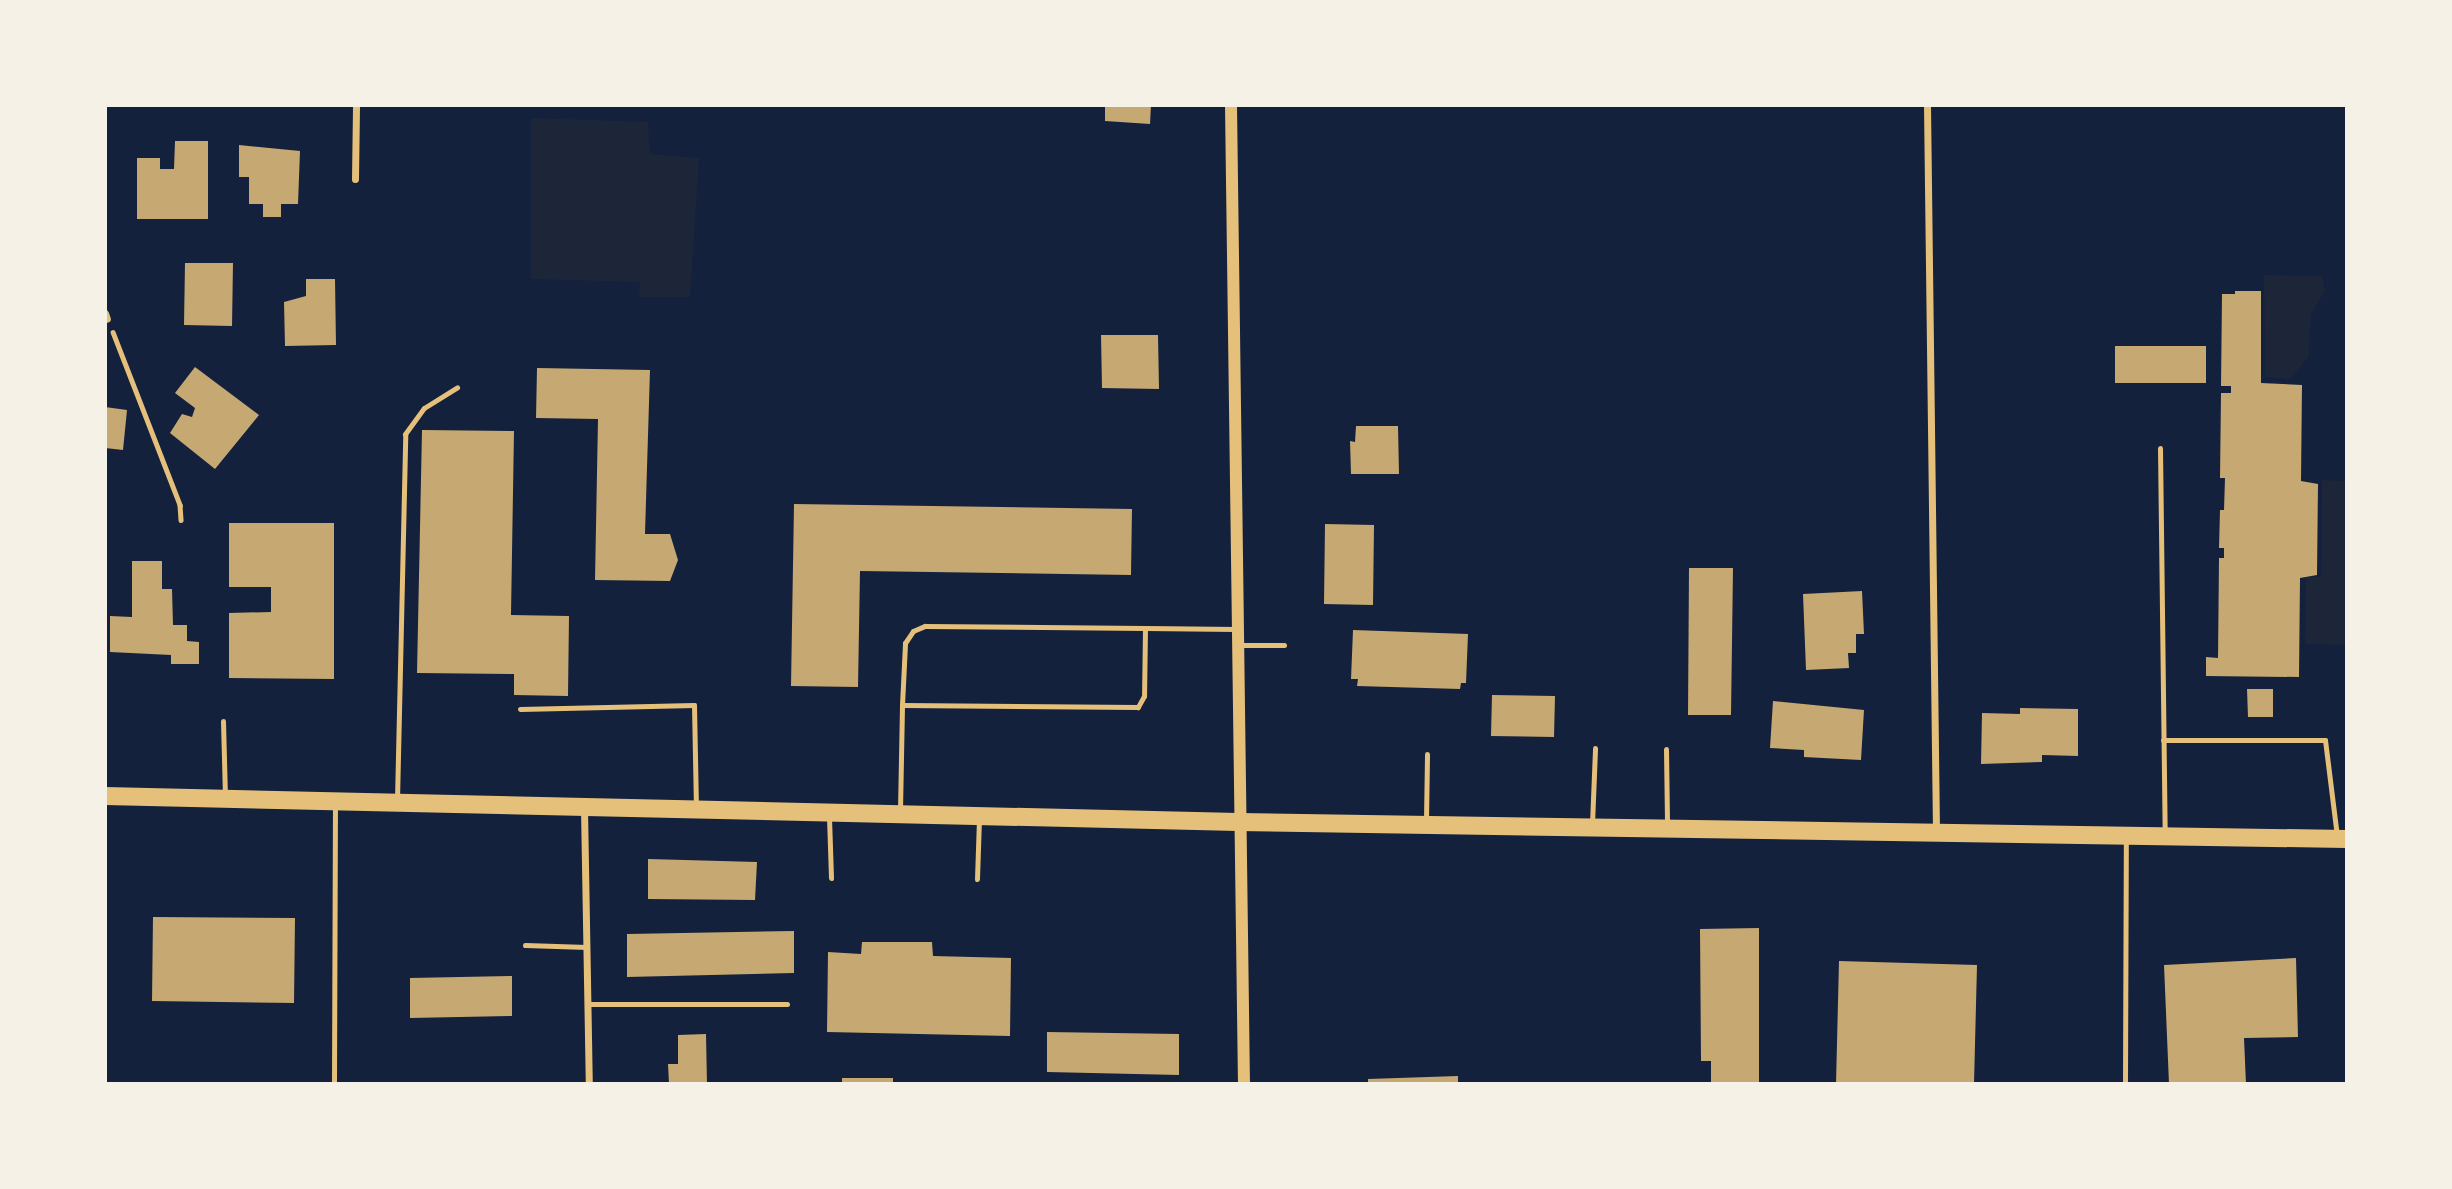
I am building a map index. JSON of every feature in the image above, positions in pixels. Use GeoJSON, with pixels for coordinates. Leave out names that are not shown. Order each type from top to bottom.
{"type":"FeatureCollection","features":[{"type":"Feature","properties":{"kind":"main road"},"geometry":{"type":"LineString","coordinates":[[105,796],[584,804],[1238,822],[2342,839]]}},
{"type":"Feature","properties":{"kind":"street"},"geometry":{"type":"LineString","coordinates":[[355,179],[356,105]]}},
{"type":"Feature","properties":{"kind":"street"},"geometry":{"type":"LineString","coordinates":[[1231,105],[1238,822],[1244,1084]]}},
{"type":"Feature","properties":{"kind":"street"},"geometry":{"type":"LineString","coordinates":[[1927,105],[1936,832]]}},
{"type":"Feature","properties":{"kind":"street"},"geometry":{"type":"LineString","coordinates":[[584,804],[589,1084]]}},
{"type":"Feature","properties":{"kind":"lane"},"geometry":{"type":"LineString","coordinates":[[397,800],[405,434],[424,408],[457,387]]}},
{"type":"Feature","properties":{"kind":"lane"},"geometry":{"type":"LineString","coordinates":[[2160,449],[2165,836]]}},
{"type":"Feature","properties":{"kind":"lane"},"geometry":{"type":"LineString","coordinates":[[900,813],[905,643],[913,631],[925,626],[1237,629]]}},
{"type":"Feature","properties":{"kind":"lane"},"geometry":{"type":"LineString","coordinates":[[902,705],[1139,707],[1144,696],[1145,628]]}},
{"type":"Feature","properties":{"kind":"lane"},"geometry":{"type":"LineString","coordinates":[[1237,645],[1284,645]]}},
{"type":"Feature","properties":{"kind":"lane"},"geometry":{"type":"LineString","coordinates":[[520,709],[694,705],[696,807]]}},
{"type":"Feature","properties":{"kind":"lane"},"geometry":{"type":"LineString","coordinates":[[223,721],[225,799]]}},
{"type":"Feature","properties":{"kind":"lane"},"geometry":{"type":"LineString","coordinates":[[2163,740],[2325,740],[2342,839]]}},
{"type":"Feature","properties":{"kind":"lane"},"geometry":{"type":"LineString","coordinates":[[1592,827],[1595,748]]}},
{"type":"Feature","properties":{"kind":"lane"},"geometry":{"type":"LineString","coordinates":[[1666,749],[1667,828]]}},
{"type":"Feature","properties":{"kind":"lane"},"geometry":{"type":"LineString","coordinates":[[1426,825],[1427,754]]}},
{"type":"Feature","properties":{"kind":"lane"},"geometry":{"type":"LineString","coordinates":[[334,1084],[335,799]]}},
{"type":"Feature","properties":{"kind":"lane"},"geometry":{"type":"LineString","coordinates":[[829,810],[831,878]]}},
{"type":"Feature","properties":{"kind":"lane"},"geometry":{"type":"LineString","coordinates":[[977,879],[979,815]]}},
{"type":"Feature","properties":{"kind":"lane"},"geometry":{"type":"LineString","coordinates":[[2124,1084],[2126,836]]}},
{"type":"Feature","properties":{"kind":"lane"},"geometry":{"type":"LineString","coordinates":[[525,945],[587,947]]}},
{"type":"Feature","properties":{"kind":"lane"},"geometry":{"type":"LineString","coordinates":[[588,1004],[787,1004]]}},
{"type":"Feature","properties":{"kind":"path"},"geometry":{"type":"LineString","coordinates":[[106,316],[180,505],[181,520]]}},
{"type":"Feature","properties":{"kind":"shaded area"},"geometry":{"type":"Polygon","coordinates":[[[531,118],[648,122],[650,154],[699,158],[690,297],[639,297],[640,282],[531,279],[531,118]]]}},
{"type":"Feature","properties":{"kind":"shaded area"},"geometry":{"type":"Polygon","coordinates":[[[2264,275],[2322,276],[2325,291],[2311,314],[2308,357],[2290,379],[2265,377],[2264,275]]]}},
{"type":"Feature","properties":{"kind":"shaded area"},"geometry":{"type":"Polygon","coordinates":[[[2322,480],[2347,481],[2347,645],[2305,644],[2306,577],[2321,577],[2322,480]]]}},
{"type":"Feature","properties":{"kind":"building"},"geometry":{"type":"Polygon","coordinates":[[[1105,105],[1151,105],[1150,124],[1105,121],[1105,105]]]}},
{"type":"Feature","properties":{"kind":"building"},"geometry":{"type":"Polygon","coordinates":[[[175,141],[208,141],[208,219],[137,219],[137,158],[160,158],[160,169],[174,169],[175,141]]]}},
{"type":"Feature","properties":{"kind":"building"},"geometry":{"type":"Polygon","coordinates":[[[239,145],[300,151],[298,204],[281,204],[281,217],[263,217],[263,204],[249,204],[249,177],[239,177],[239,145]]]}},
{"type":"Feature","properties":{"kind":"building"},"geometry":{"type":"Polygon","coordinates":[[[185,263],[233,263],[232,326],[184,325],[185,263]]]}},
{"type":"Feature","properties":{"kind":"building"},"geometry":{"type":"Polygon","coordinates":[[[306,279],[335,279],[336,345],[285,346],[284,302],[306,296],[306,279]]]}},
{"type":"Feature","properties":{"kind":"building"},"geometry":{"type":"Polygon","coordinates":[[[2235,291],[2261,291],[2261,383],[2302,385],[2301,481],[2318,484],[2317,575],[2300,578],[2299,677],[2206,676],[2206,657],[2218,658],[2219,558],[2224,558],[2224,548],[2219,548],[2220,510],[2224,510],[2225,478],[2220,478],[2221,393],[2231,393],[2231,386],[2221,386],[2222,294],[2235,294],[2235,291]]]}},
{"type":"Feature","properties":{"kind":"building"},"geometry":{"type":"Polygon","coordinates":[[[1101,335],[1158,335],[1159,389],[1102,388],[1101,335]]]}},
{"type":"Feature","properties":{"kind":"building"},"geometry":{"type":"Polygon","coordinates":[[[2115,346],[2206,346],[2206,383],[2115,383],[2115,346]]]}},
{"type":"Feature","properties":{"kind":"building"},"geometry":{"type":"Polygon","coordinates":[[[195,367],[259,415],[215,469],[170,433],[182,414],[192,417],[195,408],[175,393],[195,367]]]}},
{"type":"Feature","properties":{"kind":"building"},"geometry":{"type":"Polygon","coordinates":[[[537,368],[650,370],[645,534],[670,534],[678,560],[670,581],[595,580],[598,419],[536,418],[537,368]]]}},
{"type":"Feature","properties":{"kind":"building"},"geometry":{"type":"Polygon","coordinates":[[[105,407],[127,410],[123,450],[105,448],[105,407]]]}},
{"type":"Feature","properties":{"kind":"building"},"geometry":{"type":"Polygon","coordinates":[[[1356,426],[1398,426],[1399,474],[1351,474],[1350,441],[1355,442],[1356,426]]]}},
{"type":"Feature","properties":{"kind":"building"},"geometry":{"type":"Polygon","coordinates":[[[422,430],[514,431],[511,615],[569,616],[568,696],[514,695],[514,674],[417,673],[422,430]]]}},
{"type":"Feature","properties":{"kind":"building"},"geometry":{"type":"Polygon","coordinates":[[[794,504],[1132,509],[1131,575],[860,571],[858,687],[791,686],[794,504]]]}},
{"type":"Feature","properties":{"kind":"building"},"geometry":{"type":"Polygon","coordinates":[[[229,523],[334,523],[334,679],[229,678],[229,613],[271,612],[271,587],[229,587],[229,523]]]}},
{"type":"Feature","properties":{"kind":"building"},"geometry":{"type":"Polygon","coordinates":[[[1325,524],[1374,525],[1373,605],[1324,604],[1325,524]]]}},
{"type":"Feature","properties":{"kind":"building"},"geometry":{"type":"Polygon","coordinates":[[[132,561],[162,561],[162,589],[172,589],[173,625],[187,625],[187,641],[199,642],[199,664],[171,664],[171,655],[110,652],[110,616],[132,617],[132,561]]]}},
{"type":"Feature","properties":{"kind":"building"},"geometry":{"type":"Polygon","coordinates":[[[1689,568],[1733,568],[1731,715],[1688,715],[1689,568]]]}},
{"type":"Feature","properties":{"kind":"building"},"geometry":{"type":"Polygon","coordinates":[[[1862,591],[1864,634],[1856,634],[1856,653],[1848,653],[1849,668],[1806,670],[1803,594],[1862,591]]]}},
{"type":"Feature","properties":{"kind":"building"},"geometry":{"type":"Polygon","coordinates":[[[1353,630],[1468,634],[1466,683],[1461,683],[1460,689],[1357,686],[1358,679],[1351,679],[1353,630]]]}},
{"type":"Feature","properties":{"kind":"building"},"geometry":{"type":"Polygon","coordinates":[[[2247,689],[2273,689],[2273,717],[2248,717],[2247,689]]]}},
{"type":"Feature","properties":{"kind":"building"},"geometry":{"type":"Polygon","coordinates":[[[1492,695],[1555,696],[1554,737],[1491,736],[1492,695]]]}},
{"type":"Feature","properties":{"kind":"building"},"geometry":{"type":"Polygon","coordinates":[[[1773,701],[1864,710],[1861,760],[1804,757],[1804,750],[1770,748],[1773,701]]]}},
{"type":"Feature","properties":{"kind":"building"},"geometry":{"type":"Polygon","coordinates":[[[2020,708],[2078,709],[2078,756],[2042,755],[2042,762],[1981,764],[1982,713],[2020,714],[2020,708]]]}},
{"type":"Feature","properties":{"kind":"building"},"geometry":{"type":"Polygon","coordinates":[[[648,859],[757,862],[755,900],[648,899],[648,859]]]}},
{"type":"Feature","properties":{"kind":"building"},"geometry":{"type":"Polygon","coordinates":[[[153,917],[295,918],[294,1003],[152,1001],[153,917]]]}},
{"type":"Feature","properties":{"kind":"building"},"geometry":{"type":"Polygon","coordinates":[[[1759,928],[1759,1084],[1711,1084],[1711,1061],[1701,1061],[1700,929],[1759,928]]]}},
{"type":"Feature","properties":{"kind":"building"},"geometry":{"type":"Polygon","coordinates":[[[794,931],[794,973],[627,977],[627,934],[794,931]]]}},
{"type":"Feature","properties":{"kind":"building"},"geometry":{"type":"Polygon","coordinates":[[[862,942],[932,942],[933,956],[1011,958],[1010,1036],[827,1032],[828,952],[861,954],[862,942]]]}},
{"type":"Feature","properties":{"kind":"building"},"geometry":{"type":"Polygon","coordinates":[[[2296,958],[2298,1037],[2244,1038],[2246,1084],[2169,1084],[2164,965],[2296,958]]]}},
{"type":"Feature","properties":{"kind":"building"},"geometry":{"type":"Polygon","coordinates":[[[1839,961],[1977,965],[1974,1084],[1836,1084],[1839,961]]]}},
{"type":"Feature","properties":{"kind":"building"},"geometry":{"type":"Polygon","coordinates":[[[512,976],[512,1016],[410,1018],[410,978],[512,976]]]}},
{"type":"Feature","properties":{"kind":"building"},"geometry":{"type":"Polygon","coordinates":[[[1047,1032],[1179,1034],[1179,1075],[1047,1072],[1047,1032]]]}},
{"type":"Feature","properties":{"kind":"building"},"geometry":{"type":"Polygon","coordinates":[[[706,1034],[707,1084],[669,1084],[668,1064],[678,1064],[678,1035],[706,1034]]]}},
{"type":"Feature","properties":{"kind":"building"},"geometry":{"type":"Polygon","coordinates":[[[1458,1076],[1458,1084],[1368,1084],[1368,1079],[1458,1076]]]}},
{"type":"Feature","properties":{"kind":"building"},"geometry":{"type":"Polygon","coordinates":[[[842,1078],[893,1078],[893,1084],[842,1084],[842,1078]]]}}]}
